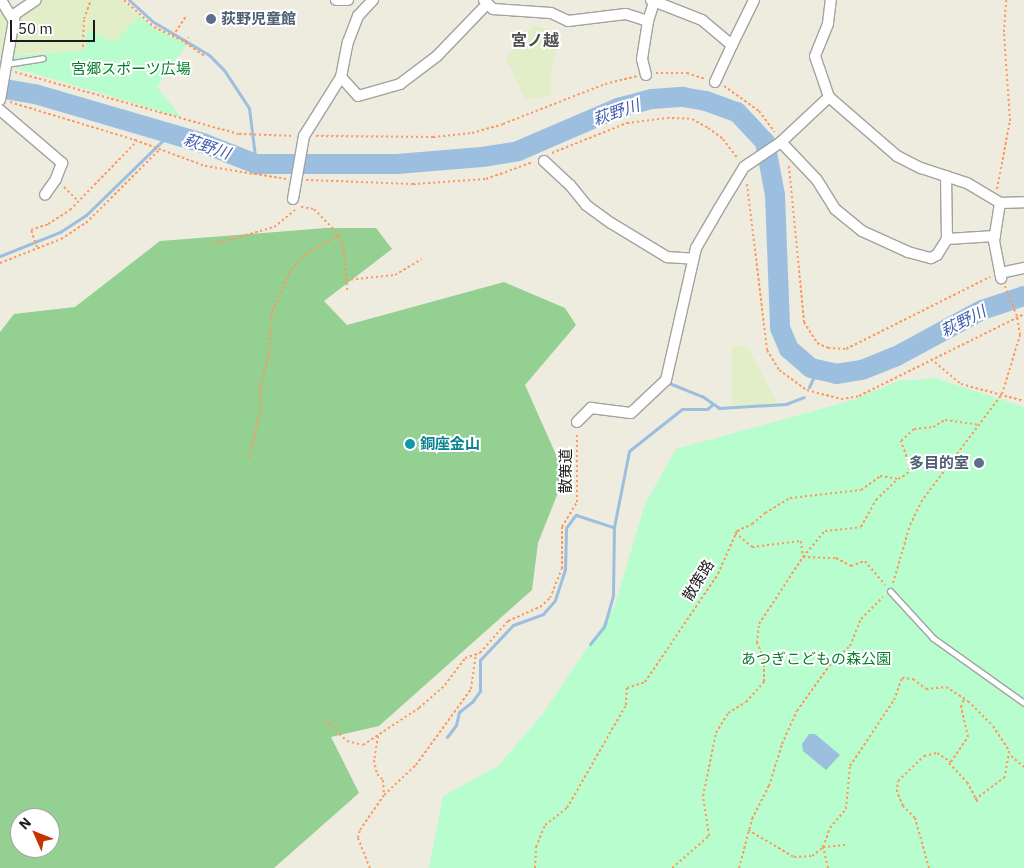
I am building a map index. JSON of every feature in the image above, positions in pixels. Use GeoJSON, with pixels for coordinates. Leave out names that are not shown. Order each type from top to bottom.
{"type":"FeatureCollection","features":[{"type":"Feature","properties":{"kind":"street"},"geometry":{"type":"LineString","coordinates":[[1,0],[14,22]]}},
{"type":"Feature","properties":{"kind":"street"},"geometry":{"type":"LineString","coordinates":[[36,0],[15,14],[1,103],[62,163],[56,179],[45,195]]}},
{"type":"Feature","properties":{"kind":"street"},"geometry":{"type":"LineString","coordinates":[[336,0],[348,0]]}},
{"type":"Feature","properties":{"kind":"street"},"geometry":{"type":"LineString","coordinates":[[295,203],[304,139],[341,77],[348,42],[358,16],[373,0]]}},
{"type":"Feature","properties":{"kind":"street"},"geometry":{"type":"LineString","coordinates":[[715,82],[754,0]]}},
{"type":"Feature","properties":{"kind":"street"},"geometry":{"type":"LineString","coordinates":[[830,0],[828,23],[816,56],[829,97],[896,156],[967,183],[997,202],[1024,202]]}},
{"type":"Feature","properties":{"kind":"street"},"geometry":{"type":"LineString","coordinates":[[646,75],[642,60],[652,1],[702,20],[732,45]]}},
{"type":"Feature","properties":{"kind":"street"},"geometry":{"type":"LineString","coordinates":[[341,77],[358,96],[400,84],[437,56],[486,2],[493,9],[550,13],[568,21],[626,14],[648,21]]}},
{"type":"Feature","properties":{"kind":"street"},"geometry":{"type":"LineString","coordinates":[[578,422],[591,408],[631,413],[666,380],[696,248],[744,166],[779,142],[829,97]]}},
{"type":"Feature","properties":{"kind":"street"},"geometry":{"type":"LineString","coordinates":[[779,142],[817,180],[835,209],[872,238],[931,258],[938,255],[947,239],[946,176]]}},
{"type":"Feature","properties":{"kind":"street"},"geometry":{"type":"LineString","coordinates":[[544,161],[560,174],[586,205],[611,223],[668,257],[693,259]]}},
{"type":"Feature","properties":{"kind":"street"},"geometry":{"type":"LineString","coordinates":[[997,202],[995,236],[1001,276],[1024,268]]}},
{"type":"Feature","properties":{"kind":"street"},"geometry":{"type":"LineString","coordinates":[[947,239],[995,236]]}},
{"type":"Feature","properties":{"kind":"lane"},"geometry":{"type":"LineString","coordinates":[[5,68],[43,58]]}},
{"type":"Feature","properties":{"kind":"lane"},"geometry":{"type":"LineString","coordinates":[[890,591],[933,638],[1024,703]]}},
{"type":"Feature","properties":{"kind":"path"},"geometry":{"type":"LineString","coordinates":[[83,47],[84,19],[91,0]]}},
{"type":"Feature","properties":{"kind":"path"},"geometry":{"type":"LineString","coordinates":[[124,0],[154,27],[185,42],[206,57]]}},
{"type":"Feature","properties":{"kind":"path"},"geometry":{"type":"LineString","coordinates":[[997,202],[1010,121],[1004,32],[1006,0]]}},
{"type":"Feature","properties":{"kind":"path"},"geometry":{"type":"LineString","coordinates":[[173,36],[186,16]]}},
{"type":"Feature","properties":{"kind":"path"},"geometry":{"type":"LineString","coordinates":[[185,42],[189,36]]}},
{"type":"Feature","properties":{"kind":"path"},"geometry":{"type":"LineString","coordinates":[[5,68],[34,74],[146,109],[250,136],[304,139],[433,137],[472,133],[605,84],[646,75],[688,74],[715,82],[743,96],[759,111],[779,142]]}},
{"type":"Feature","properties":{"kind":"path"},"geometry":{"type":"LineString","coordinates":[[0,263],[61,239],[86,223],[159,150],[62,116],[1,103]]}},
{"type":"Feature","properties":{"kind":"path"},"geometry":{"type":"LineString","coordinates":[[37,247],[31,230],[61,217],[137,141]]}},
{"type":"Feature","properties":{"kind":"path"},"geometry":{"type":"LineString","coordinates":[[739,868],[748,830],[769,786],[788,728],[797,711],[830,666],[850,646],[862,619],[890,591],[906,547],[910,525],[921,502],[1002,394],[1020,335],[1017,316],[1001,276],[846,349],[828,348],[817,343],[804,322],[788,159]]}},
{"type":"Feature","properties":{"kind":"path"},"geometry":{"type":"LineString","coordinates":[[56,179],[78,201]]}},
{"type":"Feature","properties":{"kind":"path"},"geometry":{"type":"LineString","coordinates":[[212,245],[274,227],[288,218],[295,203],[314,209],[339,235],[347,290]]}},
{"type":"Feature","properties":{"kind":"path"},"geometry":{"type":"LineString","coordinates":[[249,458],[262,409],[260,386],[269,355],[272,311],[291,270],[306,254],[339,235]]}},
{"type":"Feature","properties":{"kind":"path"},"geometry":{"type":"LineString","coordinates":[[346,280],[395,275],[422,260]]}},
{"type":"Feature","properties":{"kind":"path"},"geometry":{"type":"LineString","coordinates":[[931,360],[961,384],[1024,401]]}},
{"type":"Feature","properties":{"kind":"path"},"geometry":{"type":"LineString","coordinates":[[672,868],[709,836],[703,796],[716,733],[728,713],[746,702],[764,682],[764,658],[757,643],[759,624],[803,557],[826,531],[861,527],[876,500],[898,479],[907,474],[910,466],[901,441],[904,435],[914,429],[933,427],[945,420],[980,425]]}},
{"type":"Feature","properties":{"kind":"path","name":"散策道"},"geometry":{"type":"LineString","coordinates":[[325,720],[347,741],[363,745],[419,708],[445,684],[464,658],[476,654],[508,621],[540,607],[550,598],[562,569],[562,527],[577,502],[578,422]]}},
{"type":"Feature","properties":{"kind":"path"},"geometry":{"type":"LineString","coordinates":[[803,557],[801,541],[752,547],[735,534],[790,498],[861,490],[880,476],[898,479]]}},
{"type":"Feature","properties":{"kind":"path","name":"散策路"},"geometry":{"type":"LineString","coordinates":[[535,868],[536,847],[545,825],[567,808],[626,705],[627,688],[645,682],[718,574],[735,534]]}},
{"type":"Feature","properties":{"kind":"path"},"geometry":{"type":"LineString","coordinates":[[803,557],[836,558],[851,566],[865,561],[890,591]]}},
{"type":"Feature","properties":{"kind":"path"},"geometry":{"type":"LineString","coordinates":[[370,868],[358,835],[384,795],[416,765],[471,689],[476,654]]}},
{"type":"Feature","properties":{"kind":"path"},"geometry":{"type":"LineString","coordinates":[[828,868],[823,848],[830,828],[846,809],[850,766],[894,700],[902,678],[914,679],[926,689],[946,687],[964,699],[993,726],[1011,755],[1024,767]]}},
{"type":"Feature","properties":{"kind":"path"},"geometry":{"type":"LineString","coordinates":[[949,763],[968,737],[961,707],[964,699]]}},
{"type":"Feature","properties":{"kind":"path"},"geometry":{"type":"LineString","coordinates":[[378,736],[374,760],[377,774],[383,780],[384,795]]}},
{"type":"Feature","properties":{"kind":"path"},"geometry":{"type":"LineString","coordinates":[[930,868],[915,818],[903,806],[897,792],[898,781],[924,756],[937,753],[967,782],[976,802],[1003,779],[1011,755]]}},
{"type":"Feature","properties":{"kind":"path"},"geometry":{"type":"LineString","coordinates":[[748,830],[794,857],[812,856],[823,848],[848,845]]}},
{"type":"Feature","properties":{"kind":"green space"},"geometry":{"type":"Polygon","coordinates":[[[42,0],[122,0],[140,16],[114,43],[81,51],[20,54],[2,58],[0,66],[0,4],[20,15],[42,0]]]}},
{"type":"Feature","properties":{"kind":"green space","name":"宮郷スポーツ広場"},"geometry":{"type":"Polygon","coordinates":[[[140,16],[153,28],[187,44],[157,87],[181,117],[15,68],[9,62],[10,56],[81,51],[85,48],[88,30],[114,42],[140,16]]]}},
{"type":"Feature","properties":{"kind":"green space"},"geometry":{"type":"Polygon","coordinates":[[[533,25],[562,33],[551,70],[551,96],[525,99],[506,58],[533,25]]]}},
{"type":"Feature","properties":{"kind":"green space"},"geometry":{"type":"Polygon","coordinates":[[[326,228],[376,228],[392,249],[324,301],[347,325],[504,282],[565,308],[576,325],[525,385],[565,475],[538,543],[532,590],[379,726],[331,737],[359,793],[274,868],[0,868],[0,332],[14,314],[75,307],[160,241],[326,228]]]}},
{"type":"Feature","properties":{"kind":"green space"},"geometry":{"type":"Polygon","coordinates":[[[732,346],[747,346],[778,404],[732,406],[732,346]]]}},
{"type":"Feature","properties":{"kind":"green space","name":"あつぎこどもの森公園"},"geometry":{"type":"Polygon","coordinates":[[[936,378],[1024,407],[1024,868],[429,868],[443,796],[498,766],[542,715],[614,608],[645,504],[676,449],[853,400],[898,381],[936,378]]]}},
{"type":"Feature","properties":{"kind":"water"},"geometry":{"type":"Polygon","coordinates":[[[809,734],[815,734],[840,755],[826,770],[803,751],[802,744],[809,734]]]}},
{"type":"Feature","properties":{"kind":"waterway"},"geometry":{"type":"LineString","coordinates":[[129,0],[152,21],[209,55],[224,70],[249,108],[256,164]]}},
{"type":"Feature","properties":{"kind":"waterway","name":"萩野川"},"geometry":{"type":"LineString","coordinates":[[0,88],[35,94],[203,143],[256,164],[397,164],[482,157],[518,151],[618,108],[652,99],[683,97],[706,101],[737,112],[765,142],[775,195],[780,328],[789,349],[811,368],[836,374],[862,370],[895,357],[982,310],[1024,296]]}},
{"type":"Feature","properties":{"kind":"waterway"},"geometry":{"type":"LineString","coordinates":[[0,256],[60,232],[86,215],[162,141],[165,133]]}},
{"type":"Feature","properties":{"kind":"waterway"},"geometry":{"type":"LineString","coordinates":[[809,387],[817,370]]}},
{"type":"Feature","properties":{"kind":"waterway"},"geometry":{"type":"LineString","coordinates":[[669,383],[702,396],[719,408],[786,404],[804,397]]}},
{"type":"Feature","properties":{"kind":"waterway"},"geometry":{"type":"LineString","coordinates":[[590,644],[604,627],[613,595],[614,527],[629,451],[682,409],[707,409],[712,405]]}},
{"type":"Feature","properties":{"kind":"waterway"},"geometry":{"type":"LineString","coordinates":[[447,737],[456,725],[459,712],[472,702],[480,691],[480,660],[513,625],[543,614],[555,600],[565,570],[566,528],[574,517],[576,515],[614,527]]}},
{"type":"Feature","properties":{"kind":"place","name":"荻野児童館"},"geometry":{"type":"Point","coordinates":[211,19]}},
{"type":"Feature","properties":{"kind":"place","name":"銅座金山"},"geometry":{"type":"Point","coordinates":[410,444]}},
{"type":"Feature","properties":{"kind":"place","name":"多目的室"},"geometry":{"type":"Point","coordinates":[979,463]}},
{"type":"Feature","properties":{"kind":"district","name":"宮ノ越"},"geometry":{"type":"Point","coordinates":[535,40]}}]}
